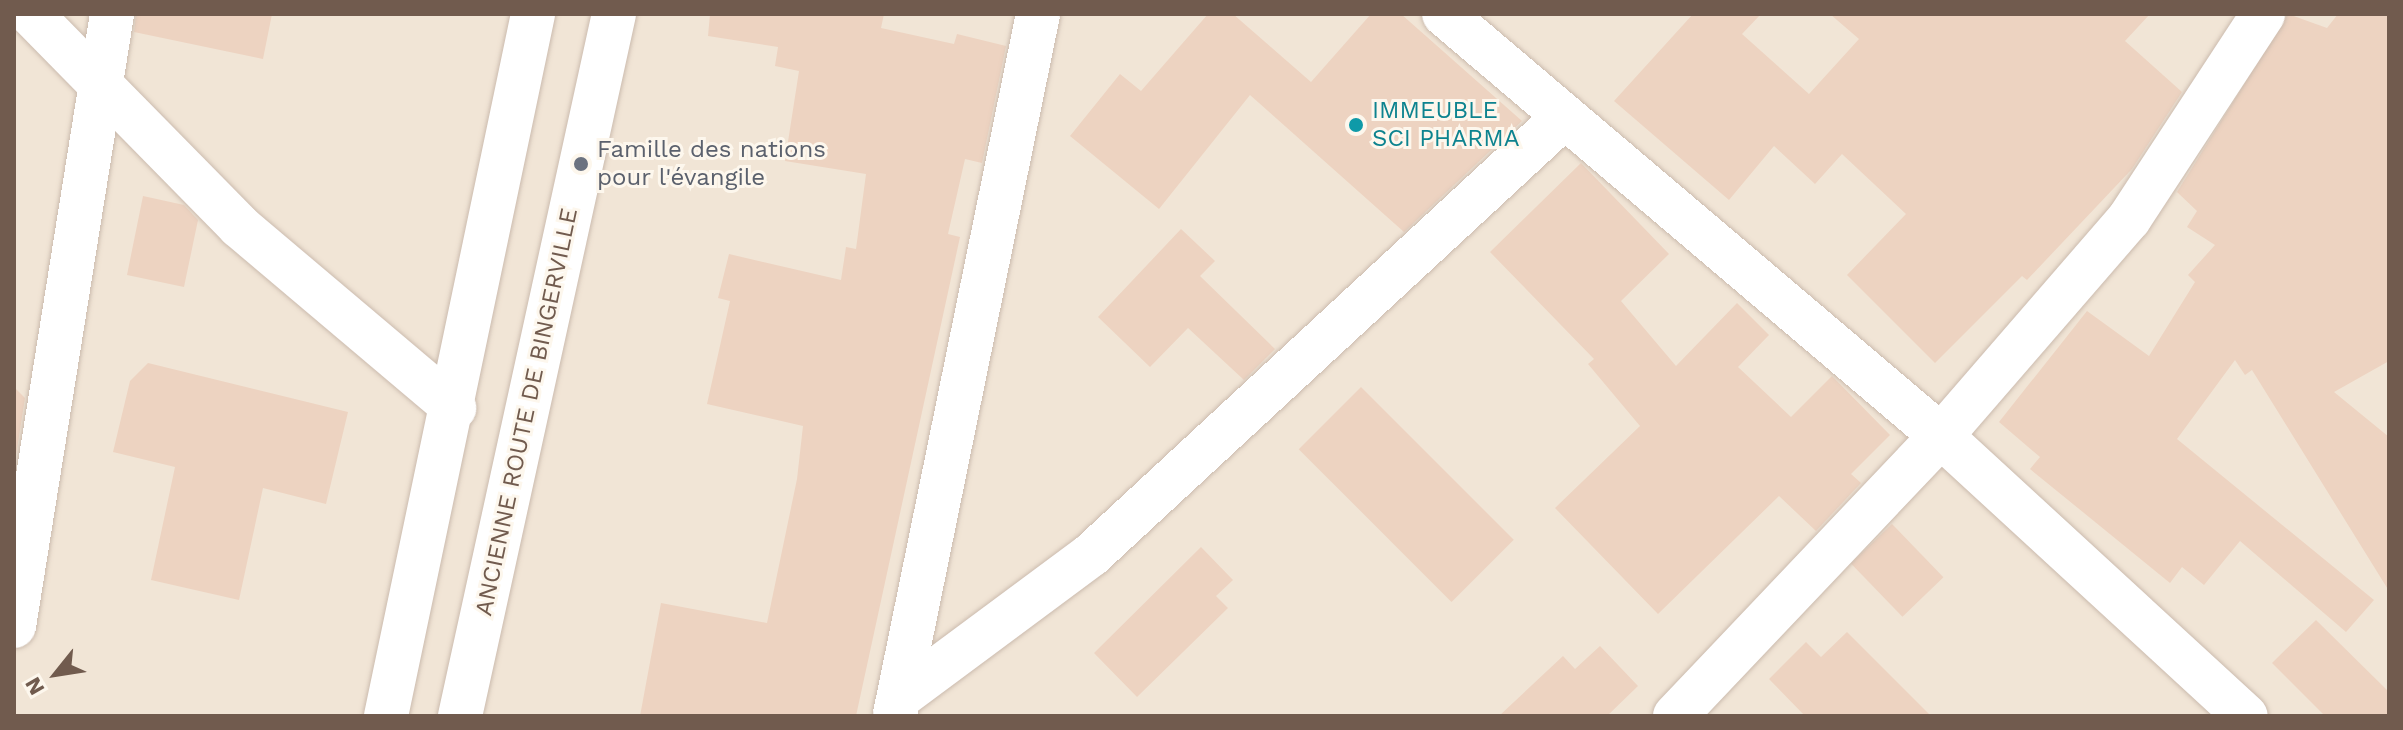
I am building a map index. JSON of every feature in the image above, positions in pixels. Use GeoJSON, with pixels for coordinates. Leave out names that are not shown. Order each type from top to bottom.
{"type":"FeatureCollection","features":[{"type":"Feature","properties":{"kind":"street"},"geometry":{"type":"LineString","coordinates":[[31,14],[239,226],[454,408]]}},
{"type":"Feature","properties":{"kind":"street"},"geometry":{"type":"LineString","coordinates":[[17,596],[96,83],[112,14]]}},
{"type":"Feature","properties":{"kind":"street"},"geometry":{"type":"LineString","coordinates":[[386,716],[454,408],[533,14]]}},
{"type":"Feature","properties":{"kind":"street","name":"ANCIENNE ROUTE DE BINGERVILLE"},"geometry":{"type":"LineString","coordinates":[[460,716],[614,14]]}},
{"type":"Feature","properties":{"kind":"street"},"geometry":{"type":"LineString","coordinates":[[898,706],[920,566],[1038,14]]}},
{"type":"Feature","properties":{"kind":"street"},"geometry":{"type":"LineString","coordinates":[[1444,14],[1941,436],[2246,716]]}},
{"type":"Feature","properties":{"kind":"street"},"geometry":{"type":"LineString","coordinates":[[1675,716],[1941,436],[2129,219],[2263,14]]}},
{"type":"Feature","properties":{"kind":"street"},"geometry":{"type":"LineString","coordinates":[[898,706],[1091,555],[1563,118]]}},
{"type":"Feature","properties":{"kind":"shaded area"},"geometry":{"type":"Polygon","coordinates":[[[14,14],[2389,14],[2389,716],[14,716],[14,14]]]}},
{"type":"Feature","properties":{"kind":"building"},"geometry":{"type":"Polygon","coordinates":[[[136,14],[272,14],[263,59],[134,32],[136,14]]]}},
{"type":"Feature","properties":{"kind":"building"},"geometry":{"type":"Polygon","coordinates":[[[710,14],[884,14],[881,28],[954,44],[957,34],[1006,46],[982,163],[965,159],[948,234],[960,237],[856,716],[640,716],[661,603],[767,623],[797,479],[803,426],[707,404],[730,301],[718,298],[729,254],[841,280],[846,247],[856,249],[866,174],[785,161],[799,71],[775,66],[778,47],[708,36],[710,14]]]}},
{"type":"Feature","properties":{"kind":"building"},"geometry":{"type":"Polygon","coordinates":[[[1208,14],[1233,14],[1311,82],[1371,14],[1401,14],[1522,121],[1404,232],[1250,95],[1159,209],[1070,136],[1120,74],[1141,91],[1208,14]]]}},
{"type":"Feature","properties":{"kind":"building"},"geometry":{"type":"Polygon","coordinates":[[[1693,14],[1761,14],[1742,34],[1809,94],[1859,39],[1830,14],[2150,14],[2125,41],[2182,92],[2132,169],[2027,280],[2022,276],[1935,363],[1847,275],[1906,214],[1842,154],[1815,184],[1774,146],[1729,200],[1614,101],[1693,14]]]}},
{"type":"Feature","properties":{"kind":"building"},"geometry":{"type":"Polygon","coordinates":[[[2288,14],[2327,28],[2338,14],[2389,14],[2389,361],[2334,392],[2389,437],[2389,591],[2252,370],[2245,375],[2235,360],[2177,439],[2374,600],[2346,632],[2240,541],[2204,585],[2182,567],[2170,583],[2030,469],[2040,457],[1999,422],[2087,311],[2149,356],[2195,282],[2188,275],[2215,245],[2187,227],[2197,211],[2177,192],[2288,14]]]}},
{"type":"Feature","properties":{"kind":"building"},"geometry":{"type":"Polygon","coordinates":[[[1581,163],[1669,254],[1621,301],[1676,366],[1737,303],[1769,335],[1738,367],[1791,417],[1832,376],[1890,435],[1851,474],[1861,483],[1816,531],[1779,496],[1658,614],[1555,508],[1640,426],[1588,364],[1594,359],[1490,252],[1581,163]]]}},
{"type":"Feature","properties":{"kind":"building"},"geometry":{"type":"Polygon","coordinates":[[[143,196],[184,205],[198,220],[184,287],[127,275],[143,196]]]}},
{"type":"Feature","properties":{"kind":"building"},"geometry":{"type":"Polygon","coordinates":[[[1181,229],[1215,261],[1200,276],[1275,349],[1244,380],[1188,328],[1150,367],[1098,317],[1181,229]]]}},
{"type":"Feature","properties":{"kind":"building"},"geometry":{"type":"Polygon","coordinates":[[[148,363],[348,412],[326,504],[263,488],[239,600],[151,580],[175,467],[113,452],[130,381],[148,363]]]}},
{"type":"Feature","properties":{"kind":"building"},"geometry":{"type":"Polygon","coordinates":[[[14,387],[25,398],[14,468],[14,387]]]}},
{"type":"Feature","properties":{"kind":"building"},"geometry":{"type":"Polygon","coordinates":[[[1361,387],[1514,540],[1452,602],[1299,449],[1361,387]]]}},
{"type":"Feature","properties":{"kind":"building"},"geometry":{"type":"Polygon","coordinates":[[[1892,524],[1943,577],[1902,617],[1851,564],[1892,524]]]}},
{"type":"Feature","properties":{"kind":"building"},"geometry":{"type":"Polygon","coordinates":[[[1201,547],[1233,580],[1216,596],[1228,608],[1137,697],[1094,653],[1201,547]]]}},
{"type":"Feature","properties":{"kind":"building"},"geometry":{"type":"Polygon","coordinates":[[[2316,620],[2389,692],[2389,716],[2325,716],[2272,663],[2316,620]]]}},
{"type":"Feature","properties":{"kind":"building"},"geometry":{"type":"Polygon","coordinates":[[[1847,632],[1931,716],[1805,716],[1769,679],[1806,642],[1821,657],[1847,632]]]}},
{"type":"Feature","properties":{"kind":"building"},"geometry":{"type":"Polygon","coordinates":[[[1600,646],[1638,686],[1607,716],[1499,716],[1563,656],[1575,669],[1600,646]]]}},
{"type":"Feature","properties":{"kind":"place","name":"IMMEUBLE SCI PHARMA"},"geometry":{"type":"Point","coordinates":[1356,125]}},
{"type":"Feature","properties":{"kind":"place","name":"Famille des nations pour l'évangile"},"geometry":{"type":"Point","coordinates":[581,164]}}]}
